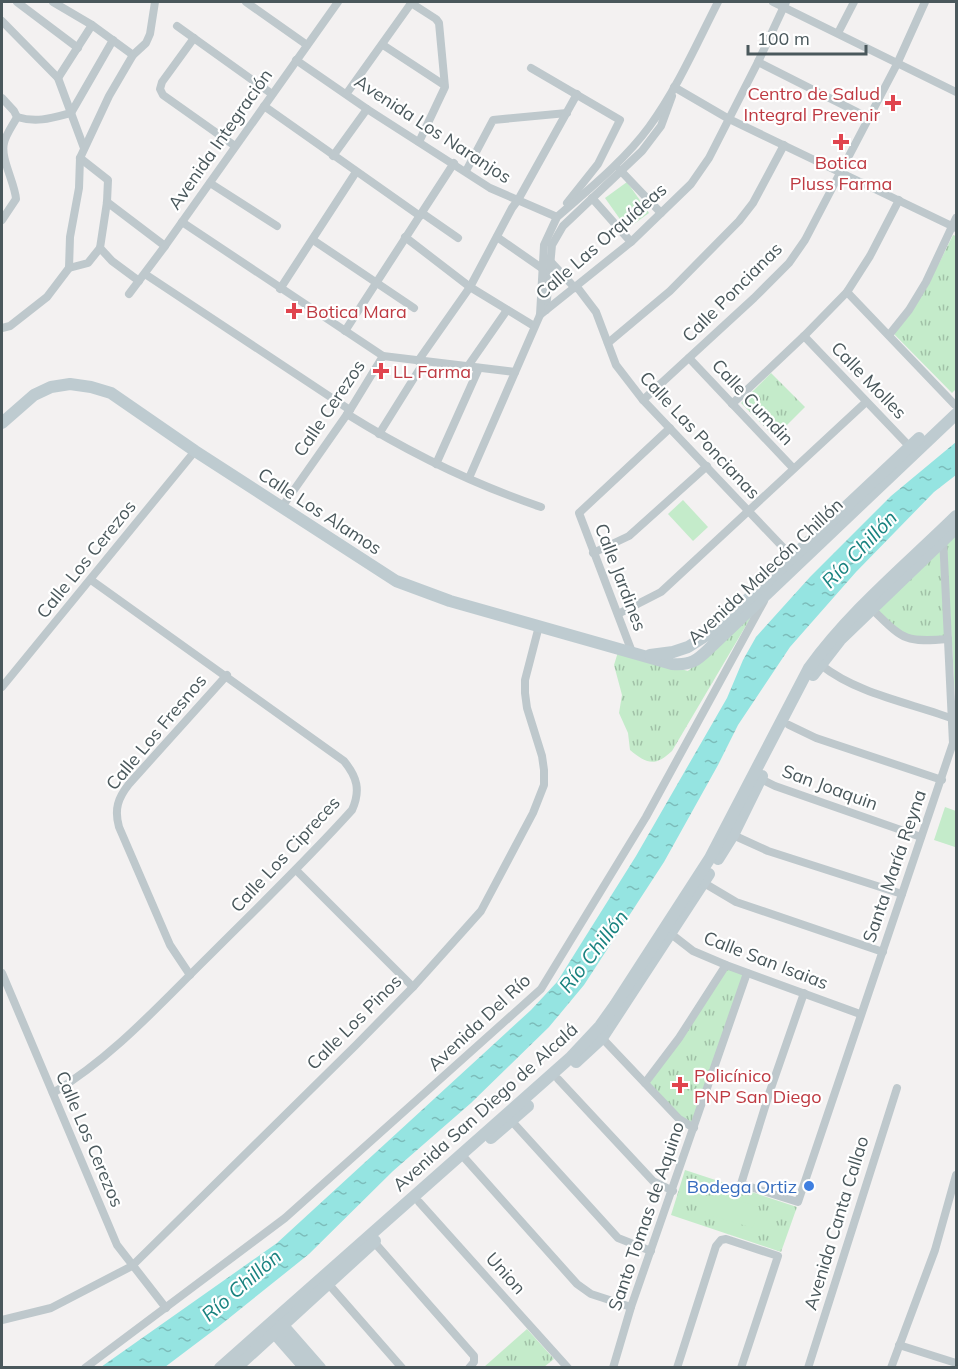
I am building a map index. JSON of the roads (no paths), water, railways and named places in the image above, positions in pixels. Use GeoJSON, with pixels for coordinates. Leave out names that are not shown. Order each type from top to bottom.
{"type":"FeatureCollection","features":[{"type":"Feature","properties":{"kind":"main road","name":"Calle Los Alamos"},"geometry":{"type":"LineString","coordinates":[[2,423],[34,395],[51,387],[70,384],[111,393],[195,451],[396,581],[450,601],[645,656]]}},
{"type":"Feature","properties":{"kind":"main road","name":"Avenida Malecón Chillón"},"geometry":{"type":"LineString","coordinates":[[645,656],[672,664],[686,665],[696,660],[768,592],[795,560],[910,447],[956,407]]}},
{"type":"Feature","properties":{"kind":"main road","name":"Avenida Malecón Chillón"},"geometry":{"type":"LineString","coordinates":[[645,656],[673,652],[688,647],[707,635],[795,560],[956,407]]}},
{"type":"Feature","properties":{"kind":"main road","name":"Avenida San Diego de Alcalá"},"geometry":{"type":"LineString","coordinates":[[220,1368],[275,1325],[508,1118],[600,1026],[704,883],[733,835],[813,675],[840,640],[873,610],[943,536],[957,516]]}},
{"type":"Feature","properties":{"kind":"main road","name":"Avenida San Diego de Alcalá"},"geometry":{"type":"LineString","coordinates":[[508,1118],[558,1078],[602,1038],[710,858],[809,668],[821,651],[846,624],[943,536],[957,528]]}},
{"type":"Feature","properties":{"kind":"main road","name":"Avenida San Diego de Alcalá"},"geometry":{"type":"LineString","coordinates":[[325,1280],[374,1242],[419,1202],[464,1157]]}},
{"type":"Feature","properties":{"kind":"main road","name":"Avenida San Diego de Alcalá"},"geometry":{"type":"LineString","coordinates":[[236,1368],[275,1325]]}},
{"type":"Feature","properties":{"kind":"main road"},"geometry":{"type":"LineString","coordinates":[[275,1325],[305,1368]]}},
{"type":"Feature","properties":{"kind":"main road"},"geometry":{"type":"LineString","coordinates":[[275,1325],[320,1368]]}},
{"type":"Feature","properties":{"kind":"street"},"geometry":{"type":"LineString","coordinates":[[17,2],[78,48]]}},
{"type":"Feature","properties":{"kind":"street"},"geometry":{"type":"LineString","coordinates":[[53,2],[92,25],[133,55]]}},
{"type":"Feature","properties":{"kind":"street"},"geometry":{"type":"LineString","coordinates":[[2,328],[10,326],[47,297],[69,268],[70,237],[79,189],[80,158],[109,96],[133,55],[146,43],[150,34],[155,2]]}},
{"type":"Feature","properties":{"kind":"street"},"geometry":{"type":"LineString","coordinates":[[246,2],[307,45]]}},
{"type":"Feature","properties":{"kind":"street","name":"Avenida Integración"},"geometry":{"type":"LineString","coordinates":[[129,294],[338,2]]}},
{"type":"Feature","properties":{"kind":"street"},"geometry":{"type":"LineString","coordinates":[[347,93],[383,45],[411,2],[436,19],[439,23],[445,87],[419,142]]}},
{"type":"Feature","properties":{"kind":"street"},"geometry":{"type":"LineString","coordinates":[[557,216],[632,148],[651,125],[674,87],[718,2]]}},
{"type":"Feature","properties":{"kind":"street"},"geometry":{"type":"LineString","coordinates":[[773,2],[785,4],[897,64],[955,88]]}},
{"type":"Feature","properties":{"kind":"street"},"geometry":{"type":"LineString","coordinates":[[838,33],[854,2]]}},
{"type":"Feature","properties":{"kind":"street","name":"Calle Poncianas"},"geometry":{"type":"LineString","coordinates":[[643,400],[789,263],[805,240],[841,172],[897,64],[925,2]]}},
{"type":"Feature","properties":{"kind":"street","name":"Calle Las Orquídeas"},"geometry":{"type":"LineString","coordinates":[[543,313],[631,242],[691,184],[710,158],[785,4]]}},
{"type":"Feature","properties":{"kind":"street"},"geometry":{"type":"LineString","coordinates":[[2,21],[58,78],[84,148]]}},
{"type":"Feature","properties":{"kind":"street"},"geometry":{"type":"LineString","coordinates":[[58,78],[92,25]]}},
{"type":"Feature","properties":{"kind":"street"},"geometry":{"type":"LineString","coordinates":[[177,26],[272,94]]}},
{"type":"Feature","properties":{"kind":"street"},"geometry":{"type":"LineString","coordinates":[[194,38],[162,81],[160,89],[163,95],[236,146]]}},
{"type":"Feature","properties":{"kind":"street"},"geometry":{"type":"LineString","coordinates":[[17,117],[43,121],[71,113],[113,40]]}},
{"type":"Feature","properties":{"kind":"street"},"geometry":{"type":"LineString","coordinates":[[383,45],[444,85]]}},
{"type":"Feature","properties":{"kind":"street","name":"Avenida Los Naranjos"},"geometry":{"type":"LineString","coordinates":[[297,60],[367,109],[490,188],[557,216]]}},
{"type":"Feature","properties":{"kind":"street"},"geometry":{"type":"LineString","coordinates":[[758,63],[869,118]]}},
{"type":"Feature","properties":{"kind":"street"},"geometry":{"type":"LineString","coordinates":[[531,68],[618,118],[620,122],[598,164],[557,216],[545,241],[543,313]]}},
{"type":"Feature","properties":{"kind":"street"},"geometry":{"type":"LineString","coordinates":[[674,87],[729,119],[899,200],[955,224],[926,282],[909,310],[889,335]]}},
{"type":"Feature","properties":{"kind":"street"},"geometry":{"type":"LineString","coordinates":[[469,478],[534,326],[543,313],[552,245],[557,234],[642,151],[661,126],[669,108],[674,87]]}},
{"type":"Feature","properties":{"kind":"street"},"geometry":{"type":"LineString","coordinates":[[379,434],[421,361],[470,287],[577,94]]}},
{"type":"Feature","properties":{"kind":"street"},"geometry":{"type":"LineString","coordinates":[[2,98],[15,111],[17,117],[4,144],[16,199],[2,220]]}},
{"type":"Feature","properties":{"kind":"street"},"geometry":{"type":"LineString","coordinates":[[264,106],[356,172],[458,238]]}},
{"type":"Feature","properties":{"kind":"street"},"geometry":{"type":"LineString","coordinates":[[333,156],[367,109]]}},
{"type":"Feature","properties":{"kind":"street"},"geometry":{"type":"LineString","coordinates":[[466,171],[493,120],[567,113]]}},
{"type":"Feature","properties":{"kind":"street"},"geometry":{"type":"LineString","coordinates":[[608,343],[670,291],[739,221],[753,203],[784,145]]}},
{"type":"Feature","properties":{"kind":"street"},"geometry":{"type":"LineString","coordinates":[[69,268],[88,263],[100,248],[107,202],[107,178],[80,158]]}},
{"type":"Feature","properties":{"kind":"street"},"geometry":{"type":"LineString","coordinates":[[345,331],[454,163]]}},
{"type":"Feature","properties":{"kind":"street"},"geometry":{"type":"LineString","coordinates":[[620,170],[661,213]]}},
{"type":"Feature","properties":{"kind":"street"},"geometry":{"type":"LineString","coordinates":[[280,289],[356,172]]}},
{"type":"Feature","properties":{"kind":"street"},"geometry":{"type":"LineString","coordinates":[[210,183],[277,226]]}},
{"type":"Feature","properties":{"kind":"street"},"geometry":{"type":"LineString","coordinates":[[592,198],[631,242]]}},
{"type":"Feature","properties":{"kind":"street"},"geometry":{"type":"LineString","coordinates":[[732,404],[847,292],[870,256],[899,200]]}},
{"type":"Feature","properties":{"kind":"street"},"geometry":{"type":"LineString","coordinates":[[107,202],[165,246]]}},
{"type":"Feature","properties":{"kind":"street"},"geometry":{"type":"LineString","coordinates":[[182,222],[384,356],[515,372]]}},
{"type":"Feature","properties":{"kind":"street"},"geometry":{"type":"LineString","coordinates":[[405,237],[470,287],[534,326]]}},
{"type":"Feature","properties":{"kind":"street"},"geometry":{"type":"LineString","coordinates":[[497,237],[543,269]]}},
{"type":"Feature","properties":{"kind":"street"},"geometry":{"type":"LineString","coordinates":[[313,240],[414,308]]}},
{"type":"Feature","properties":{"kind":"street"},"geometry":{"type":"LineString","coordinates":[[100,248],[112,261],[142,277],[379,434],[436,464],[541,507]]}},
{"type":"Feature","properties":{"kind":"street","name":"Calle Las Poncianas"},"geometry":{"type":"LineString","coordinates":[[550,261],[576,287],[596,312],[616,365],[643,400],[795,560]]}},
{"type":"Feature","properties":{"kind":"street"},"geometry":{"type":"LineString","coordinates":[[847,292],[956,407]]}},
{"type":"Feature","properties":{"kind":"street"},"geometry":{"type":"LineString","coordinates":[[468,366],[507,310]]}},
{"type":"Feature","properties":{"kind":"street","name":"Calle Molles"},"geometry":{"type":"LineString","coordinates":[[804,336],[910,447]]}},
{"type":"Feature","properties":{"kind":"street","name":"Calle Cerezos"},"geometry":{"type":"LineString","coordinates":[[282,507],[384,356]]}},
{"type":"Feature","properties":{"kind":"street","name":"Calle Cumdin"},"geometry":{"type":"LineString","coordinates":[[689,358],[793,468]]}},
{"type":"Feature","properties":{"kind":"street"},"geometry":{"type":"LineString","coordinates":[[436,464],[479,368]]}},
{"type":"Feature","properties":{"kind":"street"},"geometry":{"type":"LineString","coordinates":[[618,614],[661,592],[866,402]]}},
{"type":"Feature","properties":{"kind":"street","name":"Calle Jardines"},"geometry":{"type":"LineString","coordinates":[[632,652],[579,513],[670,428]]}},
{"type":"Feature","properties":{"kind":"street","name":"Calle Los Cerezos"},"geometry":{"type":"LineString","coordinates":[[2,687],[195,451]]}},
{"type":"Feature","properties":{"kind":"street"},"geometry":{"type":"LineString","coordinates":[[593,553],[629,536],[707,466]]}},
{"type":"Feature","properties":{"kind":"street","name":"Santa María Reyna"},"geometry":{"type":"LineString","coordinates":[[804,993],[741,1184],[798,1202],[953,743],[955,719],[943,536]]}},
{"type":"Feature","properties":{"kind":"street","name":"Calle Los Cipreces"},"geometry":{"type":"LineString","coordinates":[[53,1094],[91,1068],[130,1035],[296,870],[352,810],[357,799],[358,785],[353,772],[344,760],[91,580]]}},
{"type":"Feature","properties":{"kind":"street","name":"Avenida Del Río"},"geometry":{"type":"LineString","coordinates":[[85,1368],[285,1218],[541,989],[646,817],[768,592]]}},
{"type":"Feature","properties":{"kind":"street"},"geometry":{"type":"LineString","coordinates":[[873,610],[900,636],[907,639],[923,642],[948,639]]}},
{"type":"Feature","properties":{"kind":"street","name":"Calle Los Pinos"},"geometry":{"type":"LineString","coordinates":[[2,1320],[51,1308],[132,1266],[412,987],[481,911],[540,799],[544,785],[544,770],[525,693],[525,680],[539,626]]}},
{"type":"Feature","properties":{"kind":"street"},"geometry":{"type":"LineString","coordinates":[[821,665],[859,687],[955,719]]}},
{"type":"Feature","properties":{"kind":"street","name":"Calle Los Fresnos"},"geometry":{"type":"LineString","coordinates":[[190,975],[170,945],[123,838],[116,816],[116,804],[129,784],[227,675]]}},
{"type":"Feature","properties":{"kind":"street"},"geometry":{"type":"LineString","coordinates":[[789,724],[816,738],[942,780]]}},
{"type":"Feature","properties":{"kind":"street","name":"San Joaquin"},"geometry":{"type":"LineString","coordinates":[[761,779],[775,786],[921,837]]}},
{"type":"Feature","properties":{"kind":"street"},"geometry":{"type":"LineString","coordinates":[[733,835],[768,851],[902,894]]}},
{"type":"Feature","properties":{"kind":"street"},"geometry":{"type":"LineString","coordinates":[[296,870],[412,987]]}},
{"type":"Feature","properties":{"kind":"street"},"geometry":{"type":"LineString","coordinates":[[704,883],[736,902],[883,952]]}},
{"type":"Feature","properties":{"kind":"street","name":"Calle San Isaias"},"geometry":{"type":"LineString","coordinates":[[667,931],[693,951],[860,1014]]}},
{"type":"Feature","properties":{"kind":"street"},"geometry":{"type":"LineString","coordinates":[[645,1083],[679,1038],[726,965]]}},
{"type":"Feature","properties":{"kind":"street","name":"Calle Los Cerezos"},"geometry":{"type":"LineString","coordinates":[[2,973],[117,1245],[166,1308]]}},
{"type":"Feature","properties":{"kind":"street","name":"Santo Tomas de Aquino"},"geometry":{"type":"LineString","coordinates":[[613,1368],[631,1307],[747,973]]}},
{"type":"Feature","properties":{"kind":"street"},"geometry":{"type":"LineString","coordinates":[[602,1038],[679,1119],[694,1128]]}},
{"type":"Feature","properties":{"kind":"street"},"geometry":{"type":"LineString","coordinates":[[558,1078],[652,1181],[673,1191]]}},
{"type":"Feature","properties":{"kind":"street","name":"Avenida Canta Callao"},"geometry":{"type":"LineString","coordinates":[[808,1368],[897,1088]]}},
{"type":"Feature","properties":{"kind":"street"},"geometry":{"type":"LineString","coordinates":[[508,1118],[618,1238],[651,1251]]}},
{"type":"Feature","properties":{"kind":"street"},"geometry":{"type":"LineString","coordinates":[[464,1157],[577,1284],[591,1294],[631,1307]]}},
{"type":"Feature","properties":{"kind":"street"},"geometry":{"type":"LineString","coordinates":[[891,1368],[935,1250],[957,1175]]}},
{"type":"Feature","properties":{"kind":"street","name":"Union"},"geometry":{"type":"LineString","coordinates":[[419,1202],[568,1368]]}},
{"type":"Feature","properties":{"kind":"street"},"geometry":{"type":"LineString","coordinates":[[676,1368],[716,1246],[723,1239],[730,1239],[778,1256],[741,1368]]}},
{"type":"Feature","properties":{"kind":"street"},"geometry":{"type":"LineString","coordinates":[[374,1242],[474,1356],[474,1362],[470,1368]]}},
{"type":"Feature","properties":{"kind":"street"},"geometry":{"type":"LineString","coordinates":[[325,1280],[402,1368]]}},
{"type":"Feature","properties":{"kind":"street"},"geometry":{"type":"LineString","coordinates":[[899,1345],[957,1363]]}},
{"type":"Feature","properties":{"kind":"water","name":"Río Chillón"},"geometry":{"type":"Polygon","coordinates":[[[956,442],[956,475],[934,492],[856,572],[790,647],[738,725],[664,862],[584,985],[549,1027],[471,1103],[393,1171],[309,1254],[218,1327],[165,1367],[101,1367],[277,1243],[531,1010],[557,982],[636,856],[727,698],[743,660],[756,637],[810,577],[891,496],[956,442]]]}},
{"type":"Feature","properties":{"kind":"place","name":"Centro de Salud Integral Prevenir"},"geometry":{"type":"Point","coordinates":[893,103]}},
{"type":"Feature","properties":{"kind":"place","name":"Botica Pluss Farma"},"geometry":{"type":"Point","coordinates":[841,142]}},
{"type":"Feature","properties":{"kind":"place","name":"Botica Mara"},"geometry":{"type":"Point","coordinates":[294,311]}},
{"type":"Feature","properties":{"kind":"place","name":"LL Farma"},"geometry":{"type":"Point","coordinates":[381,371]}},
{"type":"Feature","properties":{"kind":"place","name":"Policínico PNP San Diego"},"geometry":{"type":"Point","coordinates":[680,1085]}},
{"type":"Feature","properties":{"kind":"place","name":"Bodega Ortiz"},"geometry":{"type":"Point","coordinates":[809,1186]}}]}
